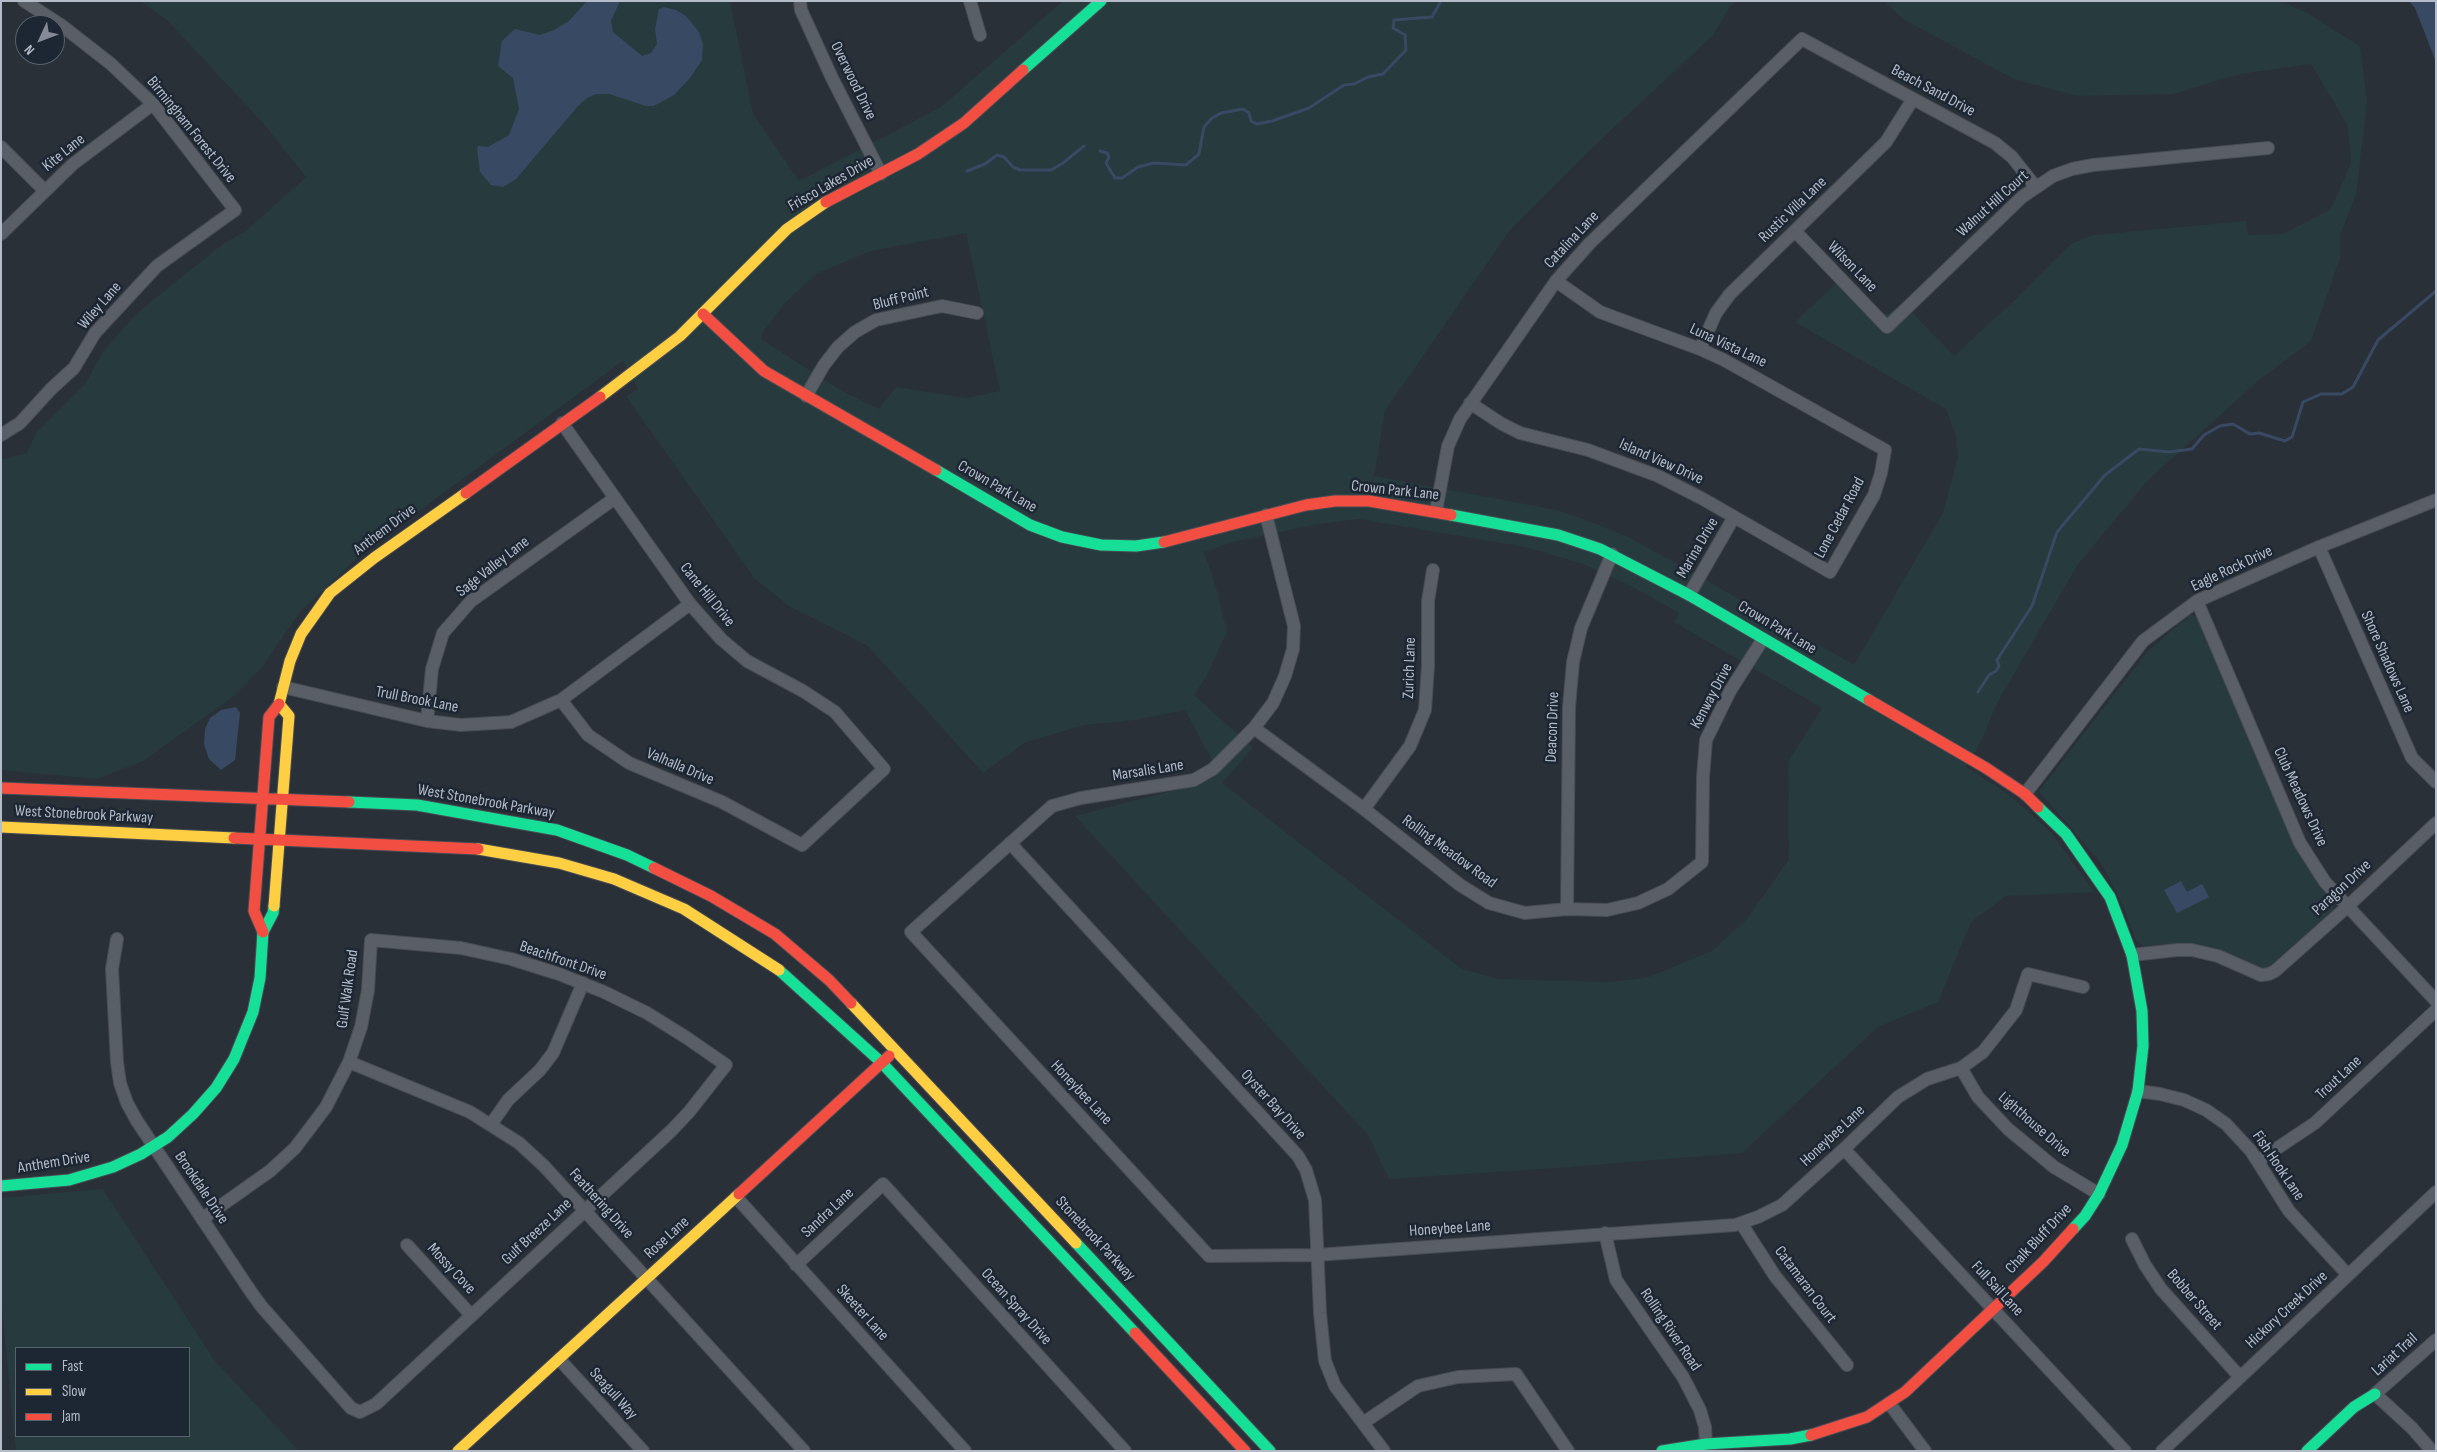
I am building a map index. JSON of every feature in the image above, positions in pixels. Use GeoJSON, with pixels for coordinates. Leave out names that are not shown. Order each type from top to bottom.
{"type":"FeatureCollection","features":[{"type":"Feature","properties":{"kind":"street","name":"Birmingham Forest Drive"},"geometry":{"type":"LineString","coordinates":[[24,1],[62,25],[111,64],[153,104],[235,210]]}},
{"type":"Feature","properties":{"kind":"street","name":"Overwood Drive"},"geometry":{"type":"LineString","coordinates":[[800,1],[801,10],[832,78],[881,174]]}},
{"type":"Feature","properties":{"kind":"street"},"geometry":{"type":"LineString","coordinates":[[970,1],[980,36]]}},
{"type":"Feature","properties":{"kind":"street","name":"Frisco Lakes Drive"},"geometry":{"type":"LineString","coordinates":[[562,424],[632,374],[680,336],[786,229],[822,204],[918,154],[964,123],[1102,1]]}},
{"type":"Feature","properties":{"kind":"street","name":"Beach Sand Drive"},"geometry":{"type":"LineString","coordinates":[[1802,39],[1995,143],[2012,157],[2035,186]]}},
{"type":"Feature","properties":{"kind":"street","name":"Catalina Lane"},"geometry":{"type":"LineString","coordinates":[[1436,511],[1448,446],[1455,427],[1556,281],[1590,243],[1802,39]]}},
{"type":"Feature","properties":{"kind":"street","name":"Rustic Villa Lane"},"geometry":{"type":"LineString","coordinates":[[1700,349],[1716,313],[1730,294],[1886,142],[1914,99]]}},
{"type":"Feature","properties":{"kind":"street","name":"Kite Lane"},"geometry":{"type":"LineString","coordinates":[[1,234],[44,190],[73,164],[153,104]]}},
{"type":"Feature","properties":{"kind":"street"},"geometry":{"type":"LineString","coordinates":[[1,147],[44,190]]}},
{"type":"Feature","properties":{"kind":"street","name":"Walnut Hill Court"},"geometry":{"type":"LineString","coordinates":[[1887,327],[2035,186],[2062,172],[2082,166],[2268,148]]}},
{"type":"Feature","properties":{"kind":"street","name":"Wiley Lane"},"geometry":{"type":"LineString","coordinates":[[1,435],[20,423],[51,389],[74,368],[95,333],[157,266],[235,210]]}},
{"type":"Feature","properties":{"kind":"street","name":"Wilson Lane"},"geometry":{"type":"LineString","coordinates":[[1795,231],[1887,327]]}},
{"type":"Feature","properties":{"kind":"street","name":"Luna Vista Lane"},"geometry":{"type":"LineString","coordinates":[[1556,281],[1600,312],[1700,349],[1770,384],[1885,450]]}},
{"type":"Feature","properties":{"kind":"street","name":"Bluff Point"},"geometry":{"type":"LineString","coordinates":[[806,396],[824,365],[838,348],[855,332],[876,320],[942,306],[977,313]]}},
{"type":"Feature","properties":{"kind":"street","name":"Crown Park Lane"},"geometry":{"type":"LineString","coordinates":[[703,314],[764,371],[1030,525],[1062,537],[1101,545],[1136,546],[1176,541],[1306,505],[1335,501],[1369,500],[1558,535],[1612,554],[1689,595],[1986,768],[2025,794]]}},
{"type":"Feature","properties":{"kind":"street","name":"Island View Drive"},"geometry":{"type":"LineString","coordinates":[[1470,403],[1510,429],[1588,450],[1635,466],[1681,487],[1830,572]]}},
{"type":"Feature","properties":{"kind":"street","name":"Cane Hill Drive"},"geometry":{"type":"LineString","coordinates":[[562,424],[690,604],[721,639],[748,661],[803,691],[835,712],[884,769],[802,845]]}},
{"type":"Feature","properties":{"kind":"street","name":"Anthem Drive"},"geometry":{"type":"LineString","coordinates":[[263,932],[254,911],[265,754],[270,717],[279,704],[301,634],[330,593],[381,552],[562,424]]}},
{"type":"Feature","properties":{"kind":"street","name":"Lone Cedar Road"},"geometry":{"type":"LineString","coordinates":[[1830,572],[1874,494],[1882,473],[1885,450]]}},
{"type":"Feature","properties":{"kind":"street","name":"Sage Valley Lane"},"geometry":{"type":"LineString","coordinates":[[428,721],[432,669],[444,633],[471,601],[615,498]]}},
{"type":"Feature","properties":{"kind":"street","name":"Eagle Rock Drive"},"geometry":{"type":"LineString","coordinates":[[2025,794],[2143,641],[2197,601],[2320,547],[2436,500]]}},
{"type":"Feature","properties":{"kind":"street","name":"Marsalis Lane"},"geometry":{"type":"LineString","coordinates":[[912,932],[1052,806],[1081,798],[1194,780],[1213,769],[1254,728],[1273,703],[1285,676],[1292,649],[1294,626],[1266,515]]}},
{"type":"Feature","properties":{"kind":"street","name":"Marina Drive"},"geometry":{"type":"LineString","coordinates":[[1689,595],[1734,517]]}},
{"type":"Feature","properties":{"kind":"street","name":"Shore Shadows Lane"},"geometry":{"type":"LineString","coordinates":[[2320,547],[2412,758],[2436,782]]}},
{"type":"Feature","properties":{"kind":"street","name":"Deacon Drive"},"geometry":{"type":"LineString","coordinates":[[1567,909],[1569,707],[1572,662],[1581,628],[1612,554]]}},
{"type":"Feature","properties":{"kind":"street","name":"Zurich Lane"},"geometry":{"type":"LineString","coordinates":[[1364,808],[1410,746],[1425,710],[1428,666],[1428,601],[1433,570]]}},
{"type":"Feature","properties":{"kind":"street","name":"Club Meadows Drive"},"geometry":{"type":"LineString","coordinates":[[2197,601],[2300,843],[2325,882],[2436,1001]]}},
{"type":"Feature","properties":{"kind":"street","name":"Trull Brook Lane"},"geometry":{"type":"LineString","coordinates":[[283,687],[428,721],[462,725],[511,722],[561,700],[690,604]]}},
{"type":"Feature","properties":{"kind":"street","name":"Kenway Drive"},"geometry":{"type":"LineString","coordinates":[[1702,862],[1703,777],[1706,740],[1730,691],[1763,639]]}},
{"type":"Feature","properties":{"kind":"street","name":"Valhalla Drive"},"geometry":{"type":"LineString","coordinates":[[561,700],[588,736],[629,763],[722,802],[802,845]]}},
{"type":"Feature","properties":{"kind":"street","name":"Anthem Drive"},"geometry":{"type":"LineString","coordinates":[[1,1186],[54,1182],[84,1177],[127,1161],[154,1146],[181,1126],[205,1102],[234,1059],[248,1028],[257,995],[263,932],[273,913],[289,716],[279,704]]}},
{"type":"Feature","properties":{"kind":"street","name":"Rolling Meadow Road"},"geometry":{"type":"LineString","coordinates":[[1254,728],[1364,808],[1460,885],[1489,903],[1525,913],[1567,909],[1607,910],[1638,904],[1668,889],[1702,862]]}},
{"type":"Feature","properties":{"kind":"street","name":"West Stonebrook Parkway"},"geometry":{"type":"LineString","coordinates":[[1,788],[417,805],[557,830],[627,855],[712,896],[775,934],[829,980],[896,1049]]}},
{"type":"Feature","properties":{"kind":"street","name":"Chalk Bluff Drive"},"geometry":{"type":"LineString","coordinates":[[1662,1451],[1706,1444],[1760,1442],[1819,1434],[1867,1417],[1904,1392],[1994,1309],[2063,1242],[2099,1194],[2122,1146],[2138,1092],[2143,1046],[2142,1011],[2132,955],[2110,898],[2088,863],[2066,834],[2025,794]]}},
{"type":"Feature","properties":{"kind":"street","name":"Paragon Drive"},"geometry":{"type":"LineString","coordinates":[[2132,955],[2192,950],[2218,956],[2261,975],[2275,971],[2347,907],[2436,823]]}},
{"type":"Feature","properties":{"kind":"street","name":"West Stonebrook Parkway"},"geometry":{"type":"LineString","coordinates":[[1,827],[491,850],[559,863],[614,879],[684,909],[769,962],[798,985],[882,1063]]}},
{"type":"Feature","properties":{"kind":"street","name":"Oyster Bay Drive"},"geometry":{"type":"LineString","coordinates":[[1010,843],[1298,1156],[1309,1177],[1315,1200],[1316,1255],[1324,1362],[1336,1386],[1384,1451]]}},
{"type":"Feature","properties":{"kind":"street","name":"Honeybee Lane"},"geometry":{"type":"LineString","coordinates":[[912,932],[1209,1256],[1316,1255],[1741,1222],[1758,1218],[1782,1205],[1898,1097],[1927,1079],[1961,1068],[1983,1052],[2016,1010],[2028,974],[2083,987]]}},
{"type":"Feature","properties":{"kind":"street","name":"Brookdale Drive"},"geometry":{"type":"LineString","coordinates":[[117,939],[112,969],[118,1073],[127,1103],[202,1219],[273,1321],[351,1408],[360,1412]]}},
{"type":"Feature","properties":{"kind":"street","name":"Beachfront Drive"},"geometry":{"type":"LineString","coordinates":[[371,940],[436,945],[486,953],[535,966],[583,983],[647,1013],[688,1038],[726,1065]]}},
{"type":"Feature","properties":{"kind":"street","name":"Gulf Walk Road"},"geometry":{"type":"LineString","coordinates":[[202,1219],[257,1182],[295,1148],[326,1107],[349,1062],[365,1009],[371,940]]}},
{"type":"Feature","properties":{"kind":"street"},"geometry":{"type":"LineString","coordinates":[[492,1123],[508,1100],[540,1070],[552,1053],[583,983]]}},
{"type":"Feature","properties":{"kind":"street","name":"Trout Lane"},"geometry":{"type":"LineString","coordinates":[[2258,1161],[2306,1131],[2436,1010]]}},
{"type":"Feature","properties":{"kind":"street","name":"Rose Lane"},"geometry":{"type":"LineString","coordinates":[[458,1451],[472,1446],[559,1359],[896,1049]]}},
{"type":"Feature","properties":{"kind":"street","name":"Stonebrook Parkway"},"geometry":{"type":"LineString","coordinates":[[896,1049],[1270,1451]]}},
{"type":"Feature","properties":{"kind":"street","name":"Feathering Drive"},"geometry":{"type":"LineString","coordinates":[[349,1062],[459,1107],[492,1123],[532,1154],[804,1451]]}},
{"type":"Feature","properties":{"kind":"street"},"geometry":{"type":"LineString","coordinates":[[882,1063],[1244,1451]]}},
{"type":"Feature","properties":{"kind":"street","name":"Gulf Breeze Lane"},"geometry":{"type":"LineString","coordinates":[[360,1412],[376,1404],[680,1122],[726,1065]]}},
{"type":"Feature","properties":{"kind":"street","name":"Lighthouse Drive"},"geometry":{"type":"LineString","coordinates":[[1961,1068],[1978,1097],[2008,1129],[2054,1167],[2099,1194]]}},
{"type":"Feature","properties":{"kind":"street","name":"Fish Hook Lane"},"geometry":{"type":"LineString","coordinates":[[2138,1092],[2172,1096],[2206,1110],[2235,1132],[2258,1161],[2289,1211],[2348,1275]]}},
{"type":"Feature","properties":{"kind":"street","name":"Full Sail Lane"},"geometry":{"type":"LineString","coordinates":[[1844,1149],[2125,1451]]}},
{"type":"Feature","properties":{"kind":"street","name":"Sandra Lane"},"geometry":{"type":"LineString","coordinates":[[796,1265],[883,1184]]}},
{"type":"Feature","properties":{"kind":"street","name":"Ocean Spray Drive"},"geometry":{"type":"LineString","coordinates":[[883,1184],[1125,1451]]}},
{"type":"Feature","properties":{"kind":"street","name":"Hickory Creek Drive"},"geometry":{"type":"LineString","coordinates":[[2162,1451],[2436,1192]]}},
{"type":"Feature","properties":{"kind":"street","name":"Skeeter Lane"},"geometry":{"type":"LineString","coordinates":[[736,1197],[965,1451]]}},
{"type":"Feature","properties":{"kind":"street","name":"Catamaran Court"},"geometry":{"type":"LineString","coordinates":[[1741,1222],[1775,1276],[1847,1365]]}},
{"type":"Feature","properties":{"kind":"street","name":"Rolling River Road"},"geometry":{"type":"LineString","coordinates":[[1605,1233],[1616,1280],[1683,1377],[1700,1410],[1705,1427],[1706,1444]]}},
{"type":"Feature","properties":{"kind":"street","name":"Bobber Street"},"geometry":{"type":"LineString","coordinates":[[2132,1238],[2145,1265],[2165,1295],[2240,1377]]}},
{"type":"Feature","properties":{"kind":"street","name":"Mossy Cove"},"geometry":{"type":"LineString","coordinates":[[407,1245],[471,1315]]}},
{"type":"Feature","properties":{"kind":"street","name":"Lariat Trail"},"geometry":{"type":"LineString","coordinates":[[2375,1394],[2436,1340]]}},
{"type":"Feature","properties":{"kind":"street","name":"Seagull Way"},"geometry":{"type":"LineString","coordinates":[[559,1359],[642,1451]]}},
{"type":"Feature","properties":{"kind":"street"},"geometry":{"type":"LineString","coordinates":[[1363,1423],[1418,1386],[1458,1376],[1516,1374],[1568,1451]]}},
{"type":"Feature","properties":{"kind":"street"},"geometry":{"type":"LineString","coordinates":[[2307,1451],[2354,1407],[2375,1394],[2406,1422],[2432,1451]]}},
{"type":"Feature","properties":{"kind":"street"},"geometry":{"type":"LineString","coordinates":[[1889,1403],[1905,1427],[1925,1451]]}},
{"type":"Feature","properties":{"kind":"green space"},"geometry":{"type":"Polygon","coordinates":[[[140,1],[730,1],[753,114],[799,181],[941,107],[1063,1],[1736,1],[1729,8],[1713,35],[1589,151],[1510,230],[1385,411],[1374,476],[1557,510],[1591,522],[1626,536],[1676,563],[1854,665],[1943,513],[1958,457],[1956,436],[1946,409],[1795,322],[1846,274],[1883,314],[1888,314],[1903,303],[1954,356],[2018,297],[2071,244],[2093,235],[2246,221],[2248,235],[2283,234],[2331,209],[2351,163],[2348,126],[2311,64],[2240,74],[2173,94],[2077,96],[2014,79],[1903,19],[1884,1],[2280,1],[2307,13],[2360,46],[2367,102],[2356,195],[2340,235],[2340,258],[2311,341],[2259,380],[2148,480],[2078,564],[1996,705],[1982,740],[1966,767],[2008,794],[2051,832],[2094,892],[2006,896],[1971,922],[1938,1002],[1878,1027],[1742,1153],[1389,1179],[1368,1135],[1075,816],[1195,785],[1218,771],[1185,710],[1135,720],[1084,725],[1024,743],[983,773],[868,646],[789,606],[755,579],[626,396],[638,389],[623,361],[363,552],[300,612],[262,667],[234,696],[143,761],[97,779],[1,770],[1,460],[27,453],[36,433],[86,383],[102,353],[137,313],[224,243],[246,231],[306,177],[264,124],[167,20],[140,1]],[[966,233],[871,251],[816,274],[784,304],[763,332],[761,339],[842,391],[879,409],[896,387],[967,398],[1000,391],[966,233]],[[1359,519],[1318,524],[1233,542],[1204,552],[1215,584],[1227,632],[1206,677],[1194,695],[1253,748],[1222,783],[1462,969],[1499,979],[1609,982],[1646,978],[1712,951],[1747,919],[1789,859],[1788,762],[1822,708],[1674,622],[1679,613],[1631,586],[1583,564],[1526,547],[1359,519]]]}},
{"type":"Feature","properties":{"kind":"green space"},"geometry":{"type":"Polygon","coordinates":[[[2190,615],[2197,616],[2292,839],[2303,860],[2334,903],[2333,910],[2266,969],[2208,948],[2182,943],[2146,946],[2140,944],[2135,939],[2124,908],[2101,863],[2039,791],[2148,651],[2190,615]]]}},
{"type":"Feature","properties":{"kind":"green space"},"geometry":{"type":"Polygon","coordinates":[[[103,1189],[214,1360],[299,1451],[16,1451],[1,1299],[1,1198],[103,1189]]]}},
{"type":"Feature","properties":{"kind":"water"},"geometry":{"type":"Polygon","coordinates":[[[587,1],[620,1],[611,21],[613,32],[642,56],[651,53],[657,44],[655,29],[659,9],[664,7],[676,10],[686,16],[699,32],[703,44],[702,60],[690,78],[674,95],[654,106],[646,106],[609,94],[596,94],[587,98],[516,179],[503,187],[491,185],[480,172],[477,148],[478,146],[488,147],[509,135],[519,109],[513,78],[498,66],[502,41],[515,29],[540,35],[554,30],[569,21],[587,1]]]}},
{"type":"Feature","properties":{"kind":"water"},"geometry":{"type":"Polygon","coordinates":[[[2409,1],[2436,1],[2436,62],[2415,8],[2409,1]]]}},
{"type":"Feature","properties":{"kind":"water"},"geometry":{"type":"Polygon","coordinates":[[[236,707],[240,713],[235,760],[221,770],[209,759],[204,744],[205,729],[210,718],[221,710],[236,707]]]}},
{"type":"Feature","properties":{"kind":"water"},"geometry":{"type":"Polygon","coordinates":[[[2181,881],[2187,892],[2202,884],[2209,897],[2177,913],[2164,890],[2181,881]]]}},
{"type":"Feature","properties":{"kind":"waterway"},"geometry":{"type":"LineString","coordinates":[[1100,151],[1107,153],[1109,157],[1106,163],[1115,178],[1122,178],[1138,167],[1154,163],[1186,165],[1199,154],[1204,127],[1212,118],[1221,113],[1243,109],[1249,113],[1251,121],[1257,124],[1272,121],[1309,108],[1344,85],[1354,84],[1368,77],[1383,74],[1406,50],[1405,35],[1393,28],[1394,20],[1432,17],[1441,1]]}},
{"type":"Feature","properties":{"kind":"waterway"},"geometry":{"type":"LineString","coordinates":[[967,171],[985,164],[997,155],[1004,157],[1013,167],[1020,170],[1051,170],[1084,146]]}},
{"type":"Feature","properties":{"kind":"waterway"},"geometry":{"type":"LineString","coordinates":[[1978,692],[1989,675],[1996,671],[1999,666],[1997,660],[2032,606],[2057,532],[2105,475],[2139,449],[2169,452],[2192,449],[2204,435],[2220,426],[2233,424],[2250,434],[2259,433],[2285,441],[2292,437],[2303,402],[2321,394],[2342,394],[2353,387],[2378,340],[2436,291]]}},
{"type":"Feature","properties":{"kind":"traffic: fast"},"geometry":{"type":"LineString","coordinates":[[1023,70],[1101,1]]}},
{"type":"Feature","properties":{"kind":"traffic: fast"},"geometry":{"type":"LineString","coordinates":[[936,470],[1030,525],[1062,537],[1101,545],[1136,546],[1164,542]]}},
{"type":"Feature","properties":{"kind":"traffic: fast"},"geometry":{"type":"LineString","coordinates":[[1451,515],[1558,535],[1600,549],[1689,595],[1869,700]]}},
{"type":"Feature","properties":{"kind":"traffic: fast"},"geometry":{"type":"LineString","coordinates":[[349,802],[417,805],[557,830],[627,855],[654,868]]}},
{"type":"Feature","properties":{"kind":"traffic: fast"},"geometry":{"type":"LineString","coordinates":[[2038,807],[2066,834],[2110,897],[2132,955],[2142,1011],[2143,1046],[2138,1091],[2122,1145],[2099,1194],[2085,1216],[2073,1229]]}},
{"type":"Feature","properties":{"kind":"traffic: fast"},"geometry":{"type":"LineString","coordinates":[[1,1186],[69,1180],[113,1167],[141,1154],[168,1137],[193,1114],[216,1088],[234,1059],[253,1012],[260,978],[263,932],[273,913],[274,906]]}},
{"type":"Feature","properties":{"kind":"traffic: fast"},"geometry":{"type":"LineString","coordinates":[[779,970],[882,1063],[1135,1333]]}},
{"type":"Feature","properties":{"kind":"traffic: fast"},"geometry":{"type":"LineString","coordinates":[[1076,1243],[1270,1451]]}},
{"type":"Feature","properties":{"kind":"traffic: fast"},"geometry":{"type":"LineString","coordinates":[[2307,1451],[2354,1407],[2375,1394]]}},
{"type":"Feature","properties":{"kind":"traffic: fast"},"geometry":{"type":"LineString","coordinates":[[1662,1451],[1706,1444],[1790,1439],[1811,1435]]}},
{"type":"Feature","properties":{"kind":"traffic: slow"},"geometry":{"type":"LineString","coordinates":[[600,397],[680,336],[787,229],[826,202]]}},
{"type":"Feature","properties":{"kind":"traffic: slow"},"geometry":{"type":"LineString","coordinates":[[279,704],[290,661],[301,634],[330,593],[374,558],[466,493]]}},
{"type":"Feature","properties":{"kind":"traffic: slow"},"geometry":{"type":"LineString","coordinates":[[274,906],[289,716],[279,704]]}},
{"type":"Feature","properties":{"kind":"traffic: slow"},"geometry":{"type":"LineString","coordinates":[[1,827],[234,838]]}},
{"type":"Feature","properties":{"kind":"traffic: slow"},"geometry":{"type":"LineString","coordinates":[[478,849],[559,863],[614,879],[684,909],[779,970]]}},
{"type":"Feature","properties":{"kind":"traffic: slow"},"geometry":{"type":"LineString","coordinates":[[851,1003],[1076,1243]]}},
{"type":"Feature","properties":{"kind":"traffic: slow"},"geometry":{"type":"LineString","coordinates":[[458,1451],[739,1194]]}},
{"type":"Feature","properties":{"kind":"traffic: jam"},"geometry":{"type":"LineString","coordinates":[[826,202],[918,154],[964,123],[1023,70]]}},
{"type":"Feature","properties":{"kind":"traffic: jam"},"geometry":{"type":"LineString","coordinates":[[703,314],[764,371],[936,470]]}},
{"type":"Feature","properties":{"kind":"traffic: jam"},"geometry":{"type":"LineString","coordinates":[[466,493],[600,397]]}},
{"type":"Feature","properties":{"kind":"traffic: jam"},"geometry":{"type":"LineString","coordinates":[[1164,542],[1306,505],[1335,501],[1369,501],[1451,515]]}},
{"type":"Feature","properties":{"kind":"traffic: jam"},"geometry":{"type":"LineString","coordinates":[[1869,700],[1986,768],[2025,794],[2038,807]]}},
{"type":"Feature","properties":{"kind":"traffic: jam"},"geometry":{"type":"LineString","coordinates":[[263,932],[254,911],[269,717],[279,704]]}},
{"type":"Feature","properties":{"kind":"traffic: jam"},"geometry":{"type":"LineString","coordinates":[[1,788],[349,802]]}},
{"type":"Feature","properties":{"kind":"traffic: jam"},"geometry":{"type":"LineString","coordinates":[[234,838],[478,849]]}},
{"type":"Feature","properties":{"kind":"traffic: jam"},"geometry":{"type":"LineString","coordinates":[[654,868],[711,896],[775,934],[829,980],[851,1003]]}},
{"type":"Feature","properties":{"kind":"traffic: jam"},"geometry":{"type":"LineString","coordinates":[[739,1194],[889,1056]]}},
{"type":"Feature","properties":{"kind":"traffic: jam"},"geometry":{"type":"LineString","coordinates":[[1811,1435],[1867,1417],[1905,1392],[2043,1262],[2073,1229]]}},
{"type":"Feature","properties":{"kind":"traffic: jam"},"geometry":{"type":"LineString","coordinates":[[1135,1333],[1245,1451]]}}]}
